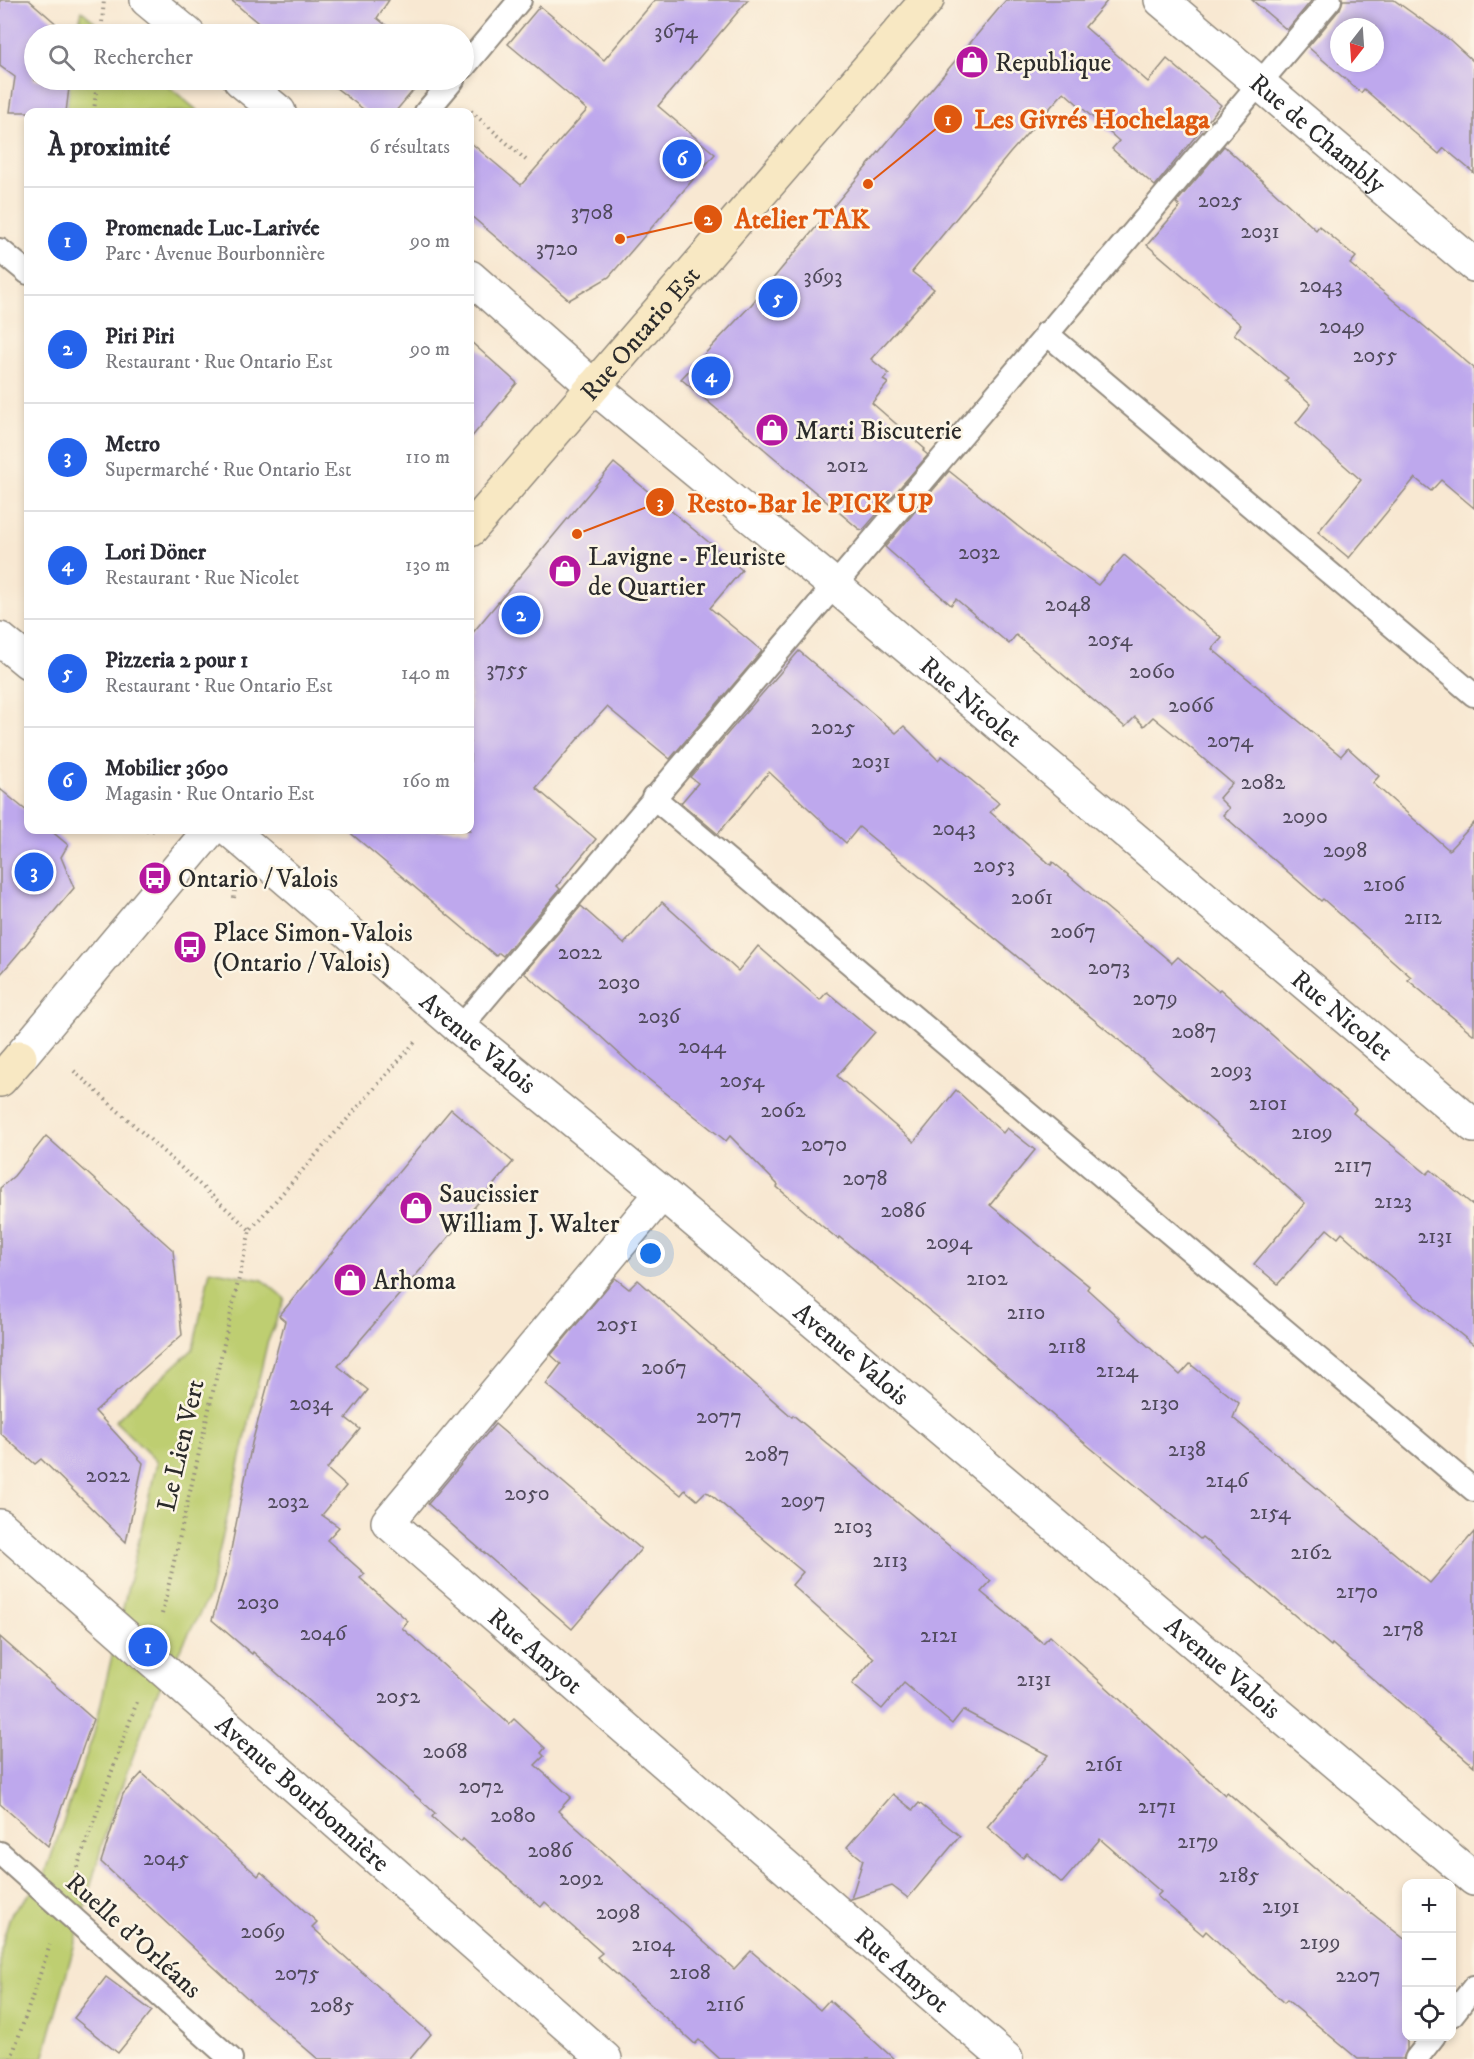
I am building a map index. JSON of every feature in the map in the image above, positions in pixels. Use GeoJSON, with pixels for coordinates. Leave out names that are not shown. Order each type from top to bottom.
{"type":"FeatureCollection","features":[{"type":"Feature","properties":{"kind":"main road","name":"Rue Ontario Est"},"geometry":{"type":"LineString","coordinates":[[474,525],[927,0]]}},
{"type":"Feature","properties":{"kind":"street"},"geometry":{"type":"LineString","coordinates":[[147,0],[176,24]]}},
{"type":"Feature","properties":{"kind":"street","name":"Rue de Chambly"},"geometry":{"type":"LineString","coordinates":[[1161,0],[1474,266]]}},
{"type":"Feature","properties":{"kind":"street"},"geometry":{"type":"LineString","coordinates":[[252,90],[274,108]]}},
{"type":"Feature","properties":{"kind":"street","name":"Rue Nicolet"},"geometry":{"type":"LineString","coordinates":[[474,281],[593,386],[834,585],[1474,1126]]}},
{"type":"Feature","properties":{"kind":"street"},"geometry":{"type":"LineString","coordinates":[[0,639],[24,659]]}},
{"type":"Feature","properties":{"kind":"street"},"geometry":{"type":"LineString","coordinates":[[10,1069],[207,834]]}},
{"type":"Feature","properties":{"kind":"street","name":"Avenue Valois"},"geometry":{"type":"LineString","coordinates":[[235,834],[460,1028],[662,1193],[1474,1879]]}},
{"type":"Feature","properties":{"kind":"street","name":"Rue Amyot"},"geometry":{"type":"LineString","coordinates":[[662,1193],[388,1522],[1006,2059]]}},
{"type":"Feature","properties":{"kind":"street","name":"Avenue Bourbonnière"},"geometry":{"type":"LineString","coordinates":[[0,1526],[604,2059]]}},
{"type":"Feature","properties":{"kind":"lane"},"geometry":{"type":"LineString","coordinates":[[474,55],[520,0]]}},
{"type":"Feature","properties":{"kind":"lane"},"geometry":{"type":"LineString","coordinates":[[460,1028],[653,797],[1330,0]]}},
{"type":"Feature","properties":{"kind":"lane"},"geometry":{"type":"LineString","coordinates":[[429,108],[445,90]]}},
{"type":"Feature","properties":{"kind":"lane"},"geometry":{"type":"LineString","coordinates":[[0,250],[24,270]]}},
{"type":"Feature","properties":{"kind":"lane"},"geometry":{"type":"LineString","coordinates":[[1046,333],[1474,695]]}},
{"type":"Feature","properties":{"kind":"lane"},"geometry":{"type":"LineString","coordinates":[[653,797],[1474,1490]]}},
{"type":"Feature","properties":{"kind":"lane","name":"Ruelle d'Orléans"},"geometry":{"type":"LineString","coordinates":[[0,1853],[231,2059]]}},
{"type":"Feature","properties":{"kind":"lane"},"geometry":{"type":"LineString","coordinates":[[1456,2010],[1474,1987]]}},
{"type":"Feature","properties":{"kind":"lane"},"geometry":{"type":"LineString","coordinates":[[1416,2059],[1431,2041]]}},
{"type":"Feature","properties":{"kind":"path"},"geometry":{"type":"LineString","coordinates":[[102,24],[104,0]]}},
{"type":"Feature","properties":{"kind":"path"},"geometry":{"type":"LineString","coordinates":[[94,108],[96,90]]}},
{"type":"Feature","properties":{"kind":"path"},"geometry":{"type":"LineString","coordinates":[[498,135],[526,159]]}},
{"type":"Feature","properties":{"kind":"path"},"geometry":{"type":"LineString","coordinates":[[234,898],[235,891]]}},
{"type":"Feature","properties":{"kind":"path"},"geometry":{"type":"LineString","coordinates":[[74,1071],[250,1230],[411,1047]]}},
{"type":"Feature","properties":{"kind":"path","name":"Le Lien Vert"},"geometry":{"type":"LineString","coordinates":[[159,1623],[250,1230]]}},
{"type":"Feature","properties":{"kind":"green space"},"geometry":{"type":"Polygon","coordinates":[[[82,11],[97,24],[79,24],[82,11]]]}},
{"type":"Feature","properties":{"kind":"green space"},"geometry":{"type":"Polygon","coordinates":[[[69,90],[173,90],[194,108],[66,108],[69,90]]]}},
{"type":"Feature","properties":{"kind":"green space"},"geometry":{"type":"Polygon","coordinates":[[[210,1270],[263,1280],[285,1299],[267,1344],[209,1596],[155,1697],[108,1823],[43,2059],[0,2059],[0,1949],[11,1914],[43,1880],[94,1733],[157,1462],[115,1421],[193,1349],[210,1270]]]}},
{"type":"Feature","properties":{"kind":"building"},"geometry":{"type":"Polygon","coordinates":[[[0,0],[29,0],[57,24],[24,24],[24,90],[69,90],[66,108],[24,108],[24,112],[10,112],[15,77],[0,66],[0,0]]]}},
{"type":"Feature","properties":{"kind":"building"},"geometry":{"type":"Polygon","coordinates":[[[231,0],[389,0],[377,18],[384,24],[259,24],[231,0]]]}},
{"type":"Feature","properties":{"kind":"building"},"geometry":{"type":"Polygon","coordinates":[[[655,0],[748,0],[658,106],[715,154],[609,277],[569,300],[474,218],[474,145],[521,185],[587,110],[508,44],[540,6],[604,60],[655,0]]]}},
{"type":"Feature","properties":{"kind":"building"},"geometry":{"type":"Polygon","coordinates":[[[1006,0],[1108,0],[1085,27],[1148,82],[1167,59],[1221,105],[1155,186],[1112,149],[1119,141],[1064,92],[1010,153],[912,272],[934,289],[871,359],[889,374],[883,380],[888,383],[872,403],[925,449],[923,451],[928,455],[863,530],[859,529],[681,379],[751,305],[1006,0]]]}},
{"type":"Feature","properties":{"kind":"building"},"geometry":{"type":"Polygon","coordinates":[[[1252,0],[1312,0],[1287,30],[1252,0]]]}},
{"type":"Feature","properties":{"kind":"building"},"geometry":{"type":"Polygon","coordinates":[[[1343,0],[1394,0],[1450,40],[1474,62],[1474,173],[1444,148],[1439,154],[1364,89],[1361,93],[1337,72],[1384,72],[1384,18],[1332,18],[1340,9],[1343,0]]]}},
{"type":"Feature","properties":{"kind":"building"},"geometry":{"type":"Polygon","coordinates":[[[1330,21],[1330,66],[1308,47],[1330,21]]]}},
{"type":"Feature","properties":{"kind":"building"},"geometry":{"type":"Polygon","coordinates":[[[339,90],[414,90],[398,108],[362,108],[339,90]]]}},
{"type":"Feature","properties":{"kind":"building"},"geometry":{"type":"Polygon","coordinates":[[[1224,146],[1316,230],[1319,226],[1356,257],[1350,264],[1474,368],[1474,508],[1441,480],[1431,491],[1415,478],[1349,558],[1318,532],[1361,480],[1296,423],[1311,404],[1285,381],[1288,378],[1234,334],[1241,325],[1147,245],[1180,207],[1176,203],[1224,146]]]}},
{"type":"Feature","properties":{"kind":"building"},"geometry":{"type":"Polygon","coordinates":[[[474,345],[517,383],[474,434],[474,345]]]}},
{"type":"Feature","properties":{"kind":"building"},"geometry":{"type":"Polygon","coordinates":[[[614,463],[742,570],[710,608],[762,651],[670,759],[607,707],[536,788],[596,839],[557,886],[560,889],[503,956],[499,953],[496,956],[352,834],[474,834],[474,631],[614,463]]]}},
{"type":"Feature","properties":{"kind":"building"},"geometry":{"type":"Polygon","coordinates":[[[949,471],[1050,552],[1098,585],[1124,555],[1222,638],[1212,649],[1341,756],[1348,748],[1379,776],[1373,783],[1449,850],[1474,823],[1474,1035],[1408,980],[1411,977],[1323,899],[1321,901],[1223,815],[1229,808],[1219,798],[1232,783],[1192,749],[1153,717],[1144,726],[1135,717],[1125,727],[1016,635],[1009,644],[956,599],[951,605],[885,547],[949,471]]]}},
{"type":"Feature","properties":{"kind":"building"},"geometry":{"type":"Polygon","coordinates":[[[799,651],[896,733],[904,726],[938,760],[942,756],[999,803],[990,812],[1051,865],[1053,862],[1172,963],[1178,957],[1218,991],[1220,989],[1356,1109],[1353,1113],[1427,1174],[1431,1170],[1474,1206],[1474,1345],[1407,1291],[1342,1233],[1338,1238],[1327,1229],[1278,1284],[1254,1264],[1305,1203],[1142,1059],[859,827],[846,843],[769,772],[718,834],[681,803],[698,783],[690,777],[799,651]]]}},
{"type":"Feature","properties":{"kind":"building"},"geometry":{"type":"Polygon","coordinates":[[[0,789],[24,809],[24,834],[55,834],[68,845],[61,857],[74,888],[0,975],[0,789]]]}},
{"type":"Feature","properties":{"kind":"building"},"geometry":{"type":"Polygon","coordinates":[[[662,902],[738,971],[758,946],[820,1000],[827,992],[875,1032],[837,1076],[914,1142],[956,1090],[1003,1133],[1007,1128],[1035,1150],[990,1205],[1089,1286],[1087,1289],[1180,1375],[1190,1364],[1239,1403],[1233,1418],[1430,1583],[1474,1532],[1474,1766],[1332,1644],[1331,1646],[1202,1537],[1200,1539],[1080,1439],[972,1345],[839,1237],[838,1239],[822,1226],[777,1187],[778,1185],[730,1136],[726,1141],[637,1070],[598,1034],[524,973],[581,906],[624,944],[662,902]]]}},
{"type":"Feature","properties":{"kind":"building"},"geometry":{"type":"Polygon","coordinates":[[[451,1109],[513,1162],[338,1366],[368,1390],[346,1418],[360,1429],[327,1469],[346,1486],[322,1515],[339,1527],[327,1540],[365,1574],[360,1578],[408,1621],[402,1628],[509,1724],[514,1719],[545,1748],[541,1753],[544,1756],[535,1765],[571,1797],[558,1811],[734,1969],[751,1951],[820,2010],[829,2000],[894,2059],[720,2059],[699,2040],[695,2044],[597,1957],[602,1953],[545,1902],[541,1907],[463,1839],[461,1842],[432,1817],[435,1813],[253,1652],[252,1654],[212,1620],[228,1565],[252,1443],[285,1321],[279,1316],[451,1109]]]}},
{"type":"Feature","properties":{"kind":"building"},"geometry":{"type":"Polygon","coordinates":[[[46,1136],[173,1250],[182,1335],[95,1411],[143,1463],[126,1542],[41,1459],[35,1464],[0,1433],[0,1188],[14,1176],[46,1136]]]}},
{"type":"Feature","properties":{"kind":"building"},"geometry":{"type":"Polygon","coordinates":[[[615,1278],[629,1289],[638,1280],[792,1417],[793,1415],[991,1581],[981,1592],[1043,1643],[1050,1636],[1225,1795],[1227,1792],[1345,1895],[1346,1893],[1402,1937],[1402,2041],[1407,2041],[1403,2059],[1358,2059],[1287,2000],[1284,2003],[1206,1931],[1203,1935],[1157,1896],[1161,1892],[1100,1839],[1062,1883],[1027,1853],[1023,1858],[987,1827],[1048,1755],[963,1710],[952,1724],[904,1683],[882,1709],[852,1684],[874,1658],[792,1585],[803,1572],[709,1493],[705,1492],[697,1500],[685,1490],[681,1495],[546,1384],[561,1364],[551,1355],[615,1278]]]}},
{"type":"Feature","properties":{"kind":"building"},"geometry":{"type":"Polygon","coordinates":[[[495,1424],[641,1549],[572,1629],[428,1504],[495,1424]]]}},
{"type":"Feature","properties":{"kind":"building"},"geometry":{"type":"Polygon","coordinates":[[[0,1637],[93,1719],[48,1846],[0,1804],[0,1637]]]}},
{"type":"Feature","properties":{"kind":"building"},"geometry":{"type":"Polygon","coordinates":[[[142,1773],[258,1876],[261,1872],[286,1894],[317,1922],[312,1927],[431,2034],[410,2059],[318,2059],[257,2007],[101,1862],[123,1794],[142,1773]]]}},
{"type":"Feature","properties":{"kind":"building"},"geometry":{"type":"Polygon","coordinates":[[[893,1794],[913,1810],[919,1803],[960,1836],[908,1898],[892,1886],[851,1899],[863,1860],[847,1847],[893,1794]]]}},
{"type":"Feature","properties":{"kind":"building"},"geometry":{"type":"Polygon","coordinates":[[[106,1977],[152,2011],[118,2053],[74,2018],[106,1977]]]}},
{"type":"Feature","properties":{"kind":"place","name":"Republique"},"geometry":{"type":"Point","coordinates":[972,62]}},
{"type":"Feature","properties":{"kind":"place","name":"Mobilier 3690"},"geometry":{"type":"Point","coordinates":[682,159]}},
{"type":"Feature","properties":{"kind":"place","name":"Les Givrés Hochelaga"},"geometry":{"type":"Point","coordinates":[868,184]}},
{"type":"Feature","properties":{"kind":"place","name":"Atelier TAK"},"geometry":{"type":"Point","coordinates":[620,239]}},
{"type":"Feature","properties":{"kind":"place","name":"Pizzeria 2 pour 1"},"geometry":{"type":"Point","coordinates":[778,298]}},
{"type":"Feature","properties":{"kind":"place","name":"Lori Döner"},"geometry":{"type":"Point","coordinates":[711,376]}},
{"type":"Feature","properties":{"kind":"place","name":"Marti Biscuterie"},"geometry":{"type":"Point","coordinates":[772,430]}},
{"type":"Feature","properties":{"kind":"place","name":"Resto-Bar le PICK UP"},"geometry":{"type":"Point","coordinates":[577,534]}},
{"type":"Feature","properties":{"kind":"place","name":"Lavigne - Fleuriste de Quartier"},"geometry":{"type":"Point","coordinates":[565,571]}},
{"type":"Feature","properties":{"kind":"place","name":"Piri Piri"},"geometry":{"type":"Point","coordinates":[521,615]}},
{"type":"Feature","properties":{"kind":"place","name":"Metro"},"geometry":{"type":"Point","coordinates":[34,872]}},
{"type":"Feature","properties":{"kind":"place","name":"Ontario / Valois"},"geometry":{"type":"Point","coordinates":[155,878]}},
{"type":"Feature","properties":{"kind":"place","name":"Place Simon-Valois (Ontario / Valois)"},"geometry":{"type":"Point","coordinates":[190,947]}},
{"type":"Feature","properties":{"kind":"place","name":"Saucissier William J. Walter"},"geometry":{"type":"Point","coordinates":[416,1208]}},
{"type":"Feature","properties":{"kind":"place","name":"Arhoma"},"geometry":{"type":"Point","coordinates":[350,1280]}},
{"type":"Feature","properties":{"kind":"place","name":"Promenade Luc-Larivée"},"geometry":{"type":"Point","coordinates":[148,1647]}}]}
